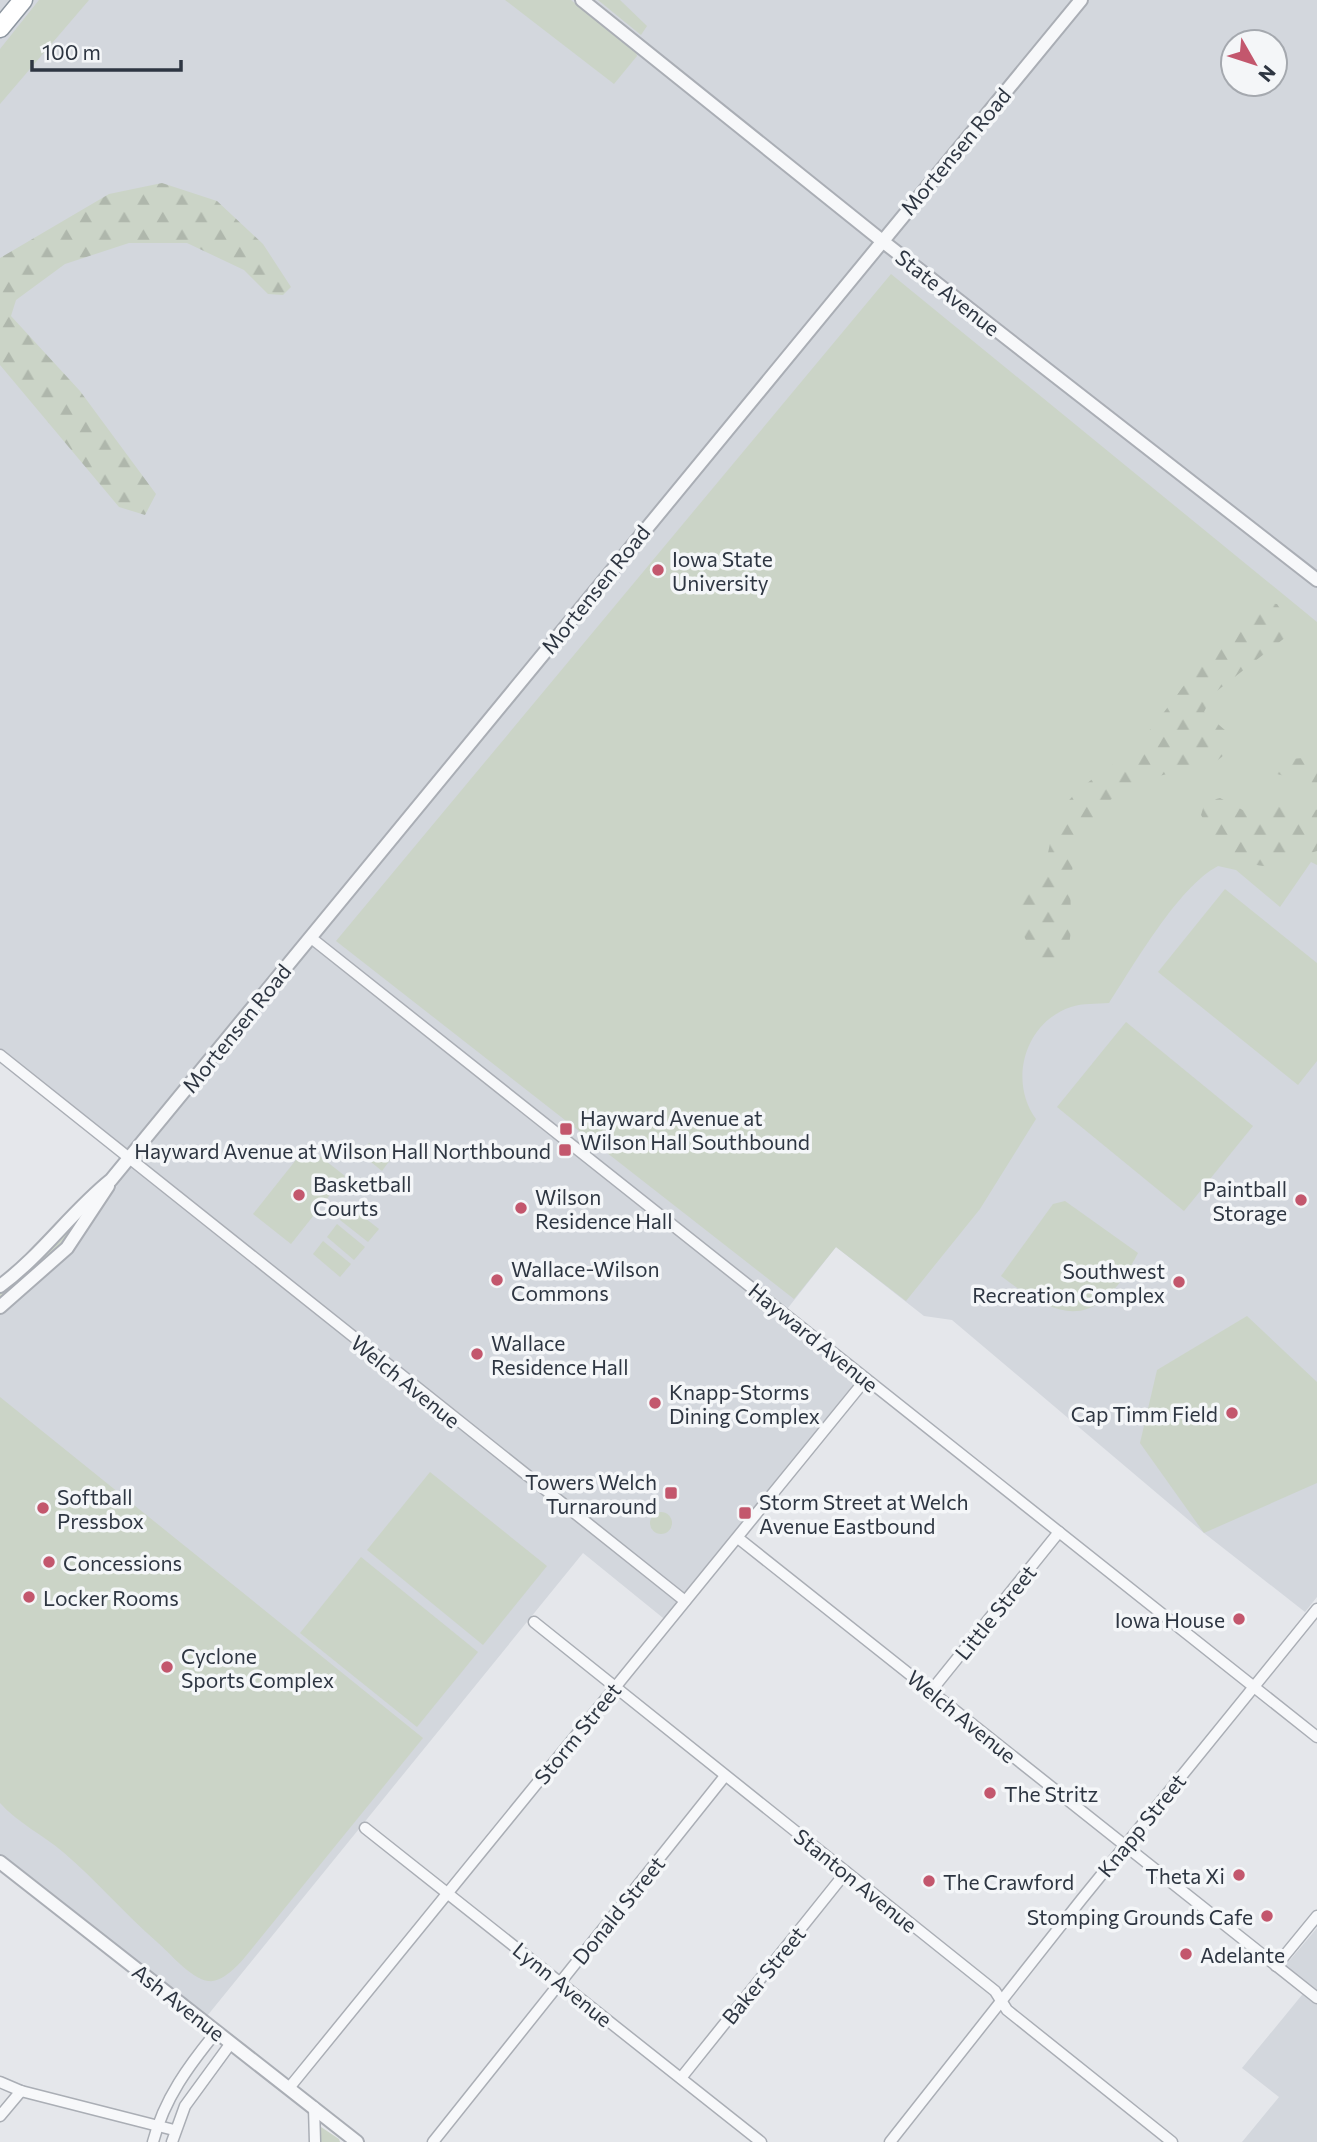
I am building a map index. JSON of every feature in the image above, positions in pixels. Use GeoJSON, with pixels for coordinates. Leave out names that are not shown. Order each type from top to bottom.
{"type":"FeatureCollection","features":[{"type":"Feature","properties":{"kind":"highway"},"geometry":{"type":"LineString","coordinates":[[0,29],[23,0]]}},
{"type":"Feature","properties":{"kind":"street","name":"State Avenue"},"geometry":{"type":"LineString","coordinates":[[582,0],[881,240],[1317,580]]}},
{"type":"Feature","properties":{"kind":"street","name":"Mortensen Road"},"geometry":{"type":"LineString","coordinates":[[0,1286],[34,1258],[76,1211],[111,1180],[129,1159],[881,240],[1081,0]]}},
{"type":"Feature","properties":{"kind":"street","name":"Hayward Avenue"},"geometry":{"type":"LineString","coordinates":[[310,937],[1317,1737]]}},
{"type":"Feature","properties":{"kind":"street","name":"Welch Avenue"},"geometry":{"type":"LineString","coordinates":[[0,1055],[685,1601]]}},
{"type":"Feature","properties":{"kind":"street","name":"Mortensen Road"},"geometry":{"type":"LineString","coordinates":[[0,1307],[67,1248],[89,1219],[111,1180]]}},
{"type":"Feature","properties":{"kind":"street","name":"Storm Street"},"geometry":{"type":"LineString","coordinates":[[289,2088],[866,1379]]}},
{"type":"Feature","properties":{"kind":"street","name":"Little Street"},"geometry":{"type":"LineString","coordinates":[[931,1691],[1059,1532]]}},
{"type":"Feature","properties":{"kind":"street","name":"Welch Avenue"},"geometry":{"type":"LineString","coordinates":[[738,1538],[1317,1998]]}},
{"type":"Feature","properties":{"kind":"street","name":"Knapp Street"},"geometry":{"type":"LineString","coordinates":[[890,2142],[1317,1609]]}},
{"type":"Feature","properties":{"kind":"street","name":"Stanton Avenue"},"geometry":{"type":"LineString","coordinates":[[534,1622],[995,1991],[1002,2003],[1172,2142]]}},
{"type":"Feature","properties":{"kind":"street","name":"Donald Street"},"geometry":{"type":"LineString","coordinates":[[433,2142],[725,1776]]}},
{"type":"Feature","properties":{"kind":"street","name":"Lynn Avenue"},"geometry":{"type":"LineString","coordinates":[[365,1828],[761,2142]]}},
{"type":"Feature","properties":{"kind":"street","name":"Ash Avenue"},"geometry":{"type":"LineString","coordinates":[[0,1862],[357,2142]]}},
{"type":"Feature","properties":{"kind":"street","name":"Baker Street"},"geometry":{"type":"LineString","coordinates":[[681,2078],[846,1872]]}},
{"type":"Feature","properties":{"kind":"street"},"geometry":{"type":"LineString","coordinates":[[1276,1966],[1317,1916]]}},
{"type":"Feature","properties":{"kind":"street"},"geometry":{"type":"LineString","coordinates":[[153,2142],[157,2126],[177,2084],[217,2031]]}},
{"type":"Feature","properties":{"kind":"street"},"geometry":{"type":"LineString","coordinates":[[172,2142],[174,2130],[191,2098],[231,2043]]}},
{"type":"Feature","properties":{"kind":"street"},"geometry":{"type":"LineString","coordinates":[[0,2082],[21,2091],[174,2130]]}},
{"type":"Feature","properties":{"kind":"street"},"geometry":{"type":"LineString","coordinates":[[0,2116],[21,2091]]}},
{"type":"Feature","properties":{"kind":"street"},"geometry":{"type":"LineString","coordinates":[[313,2107],[315,2142]]}},
{"type":"Feature","properties":{"kind":"shaded area","name":"Iowa State University"},"geometry":{"type":"Polygon","coordinates":[[[0,0],[1317,0],[1317,1597],[1305,1612],[1204,1533],[952,1320],[924,1316],[836,1247],[784,1313],[866,1379],[668,1622],[583,1553],[203,2021],[0,1862],[0,1307],[47,1268],[128,1159],[0,1055],[0,0]]]}},
{"type":"Feature","properties":{"kind":"shaded area"},"geometry":{"type":"Polygon","coordinates":[[[1317,1928],[1317,2142],[1242,2142],[1279,2097],[1242,2068],[1306,1990],[1276,1966],[1290,1960],[1317,1928]]]}},
{"type":"Feature","properties":{"kind":"green space"},"geometry":{"type":"Polygon","coordinates":[[[39,0],[89,0],[0,104],[0,49],[39,0]]]}},
{"type":"Feature","properties":{"kind":"green space"},"geometry":{"type":"Polygon","coordinates":[[[505,0],[571,0],[636,52],[637,56],[614,84],[505,0]]]}},
{"type":"Feature","properties":{"kind":"green space"},"geometry":{"type":"Polygon","coordinates":[[[598,0],[620,0],[647,26],[641,35],[598,0]]]}},
{"type":"Feature","properties":{"kind":"green space"},"geometry":{"type":"Polygon","coordinates":[[[162,183],[217,201],[263,244],[291,287],[283,295],[268,294],[244,270],[187,243],[129,243],[65,264],[16,300],[11,316],[80,391],[156,494],[145,515],[119,507],[0,365],[0,258],[109,194],[162,183]]]}},
{"type":"Feature","properties":{"kind":"green space"},"geometry":{"type":"Polygon","coordinates":[[[891,274],[1317,622],[1317,865],[1311,862],[1280,907],[1236,870],[1218,866],[1203,876],[1173,909],[1109,1003],[1071,1007],[1042,1025],[1032,1039],[1023,1071],[1023,1088],[1036,1119],[980,1209],[906,1301],[836,1247],[794,1299],[336,941],[891,274]]]}},
{"type":"Feature","properties":{"kind":"green space"},"geometry":{"type":"Polygon","coordinates":[[[1266,603],[1277,604],[1291,625],[1291,633],[1213,694],[1204,712],[1233,737],[1229,748],[1214,762],[1163,775],[1137,785],[1103,806],[1088,827],[1073,867],[1070,888],[1071,929],[1066,954],[1059,964],[1049,971],[1040,967],[1012,913],[1041,875],[1062,809],[1080,789],[1133,749],[1214,647],[1247,615],[1266,603]]]}},
{"type":"Feature","properties":{"kind":"green space"},"geometry":{"type":"Polygon","coordinates":[[[1317,757],[1317,785],[1277,774],[1270,766],[1277,760],[1317,757]]]}},
{"type":"Feature","properties":{"kind":"green space"},"geometry":{"type":"Polygon","coordinates":[[[1220,798],[1258,818],[1267,814],[1275,802],[1303,801],[1317,810],[1317,851],[1275,866],[1263,866],[1241,858],[1222,844],[1201,815],[1205,802],[1220,798]]]}},
{"type":"Feature","properties":{"kind":"green space"},"geometry":{"type":"Polygon","coordinates":[[[1225,889],[1317,963],[1317,1061],[1298,1085],[1158,972],[1225,889]]]}},
{"type":"Feature","properties":{"kind":"green space"},"geometry":{"type":"Polygon","coordinates":[[[1126,1022],[1253,1126],[1184,1211],[1057,1107],[1126,1022]]]}},
{"type":"Feature","properties":{"kind":"green space"},"geometry":{"type":"Polygon","coordinates":[[[369,1143],[390,1160],[382,1171],[361,1154],[369,1143]]]}},
{"type":"Feature","properties":{"kind":"green space","name":"Basketball Courts"},"geometry":{"type":"Polygon","coordinates":[[[307,1146],[345,1176],[291,1244],[253,1214],[307,1146]]]}},
{"type":"Feature","properties":{"kind":"green space"},"geometry":{"type":"Polygon","coordinates":[[[1065,1201],[1138,1253],[1123,1278],[1108,1295],[1093,1306],[1078,1311],[1061,1310],[1043,1303],[1001,1276],[1053,1204],[1065,1201]]]}},
{"type":"Feature","properties":{"kind":"green space"},"geometry":{"type":"Polygon","coordinates":[[[351,1207],[379,1229],[368,1242],[340,1220],[351,1207]]]}},
{"type":"Feature","properties":{"kind":"green space"},"geometry":{"type":"Polygon","coordinates":[[[337,1224],[365,1247],[354,1260],[327,1237],[337,1224]]]}},
{"type":"Feature","properties":{"kind":"green space"},"geometry":{"type":"Polygon","coordinates":[[[68,1230],[72,1233],[0,1299],[0,1293],[41,1259],[68,1230]]]}},
{"type":"Feature","properties":{"kind":"green space"},"geometry":{"type":"Polygon","coordinates":[[[323,1241],[351,1264],[340,1277],[313,1254],[323,1241]]]}},
{"type":"Feature","properties":{"kind":"green space","name":"Cap Timm Field"},"geometry":{"type":"Polygon","coordinates":[[[1247,1316],[1317,1382],[1317,1483],[1204,1533],[1140,1443],[1157,1370],[1247,1316]]]}},
{"type":"Feature","properties":{"kind":"green space","name":"Cyclone Sports Complex"},"geometry":{"type":"Polygon","coordinates":[[[0,1397],[423,1738],[246,1956],[220,1979],[208,1981],[187,1970],[75,1863],[0,1803],[0,1397]]]}},
{"type":"Feature","properties":{"kind":"green space"},"geometry":{"type":"Polygon","coordinates":[[[430,1472],[547,1566],[483,1645],[367,1550],[430,1472]]]}},
{"type":"Feature","properties":{"kind":"green space"},"geometry":{"type":"Polygon","coordinates":[[[661,1512],[669,1515],[672,1523],[669,1531],[661,1534],[653,1531],[650,1523],[653,1515],[661,1512]]]}},
{"type":"Feature","properties":{"kind":"green space"},"geometry":{"type":"Polygon","coordinates":[[[361,1557],[478,1652],[417,1727],[300,1633],[361,1557]]]}},
{"type":"Feature","properties":{"kind":"green space"},"geometry":{"type":"Polygon","coordinates":[[[321,2127],[340,2142],[319,2142],[318,2132],[321,2127]]]}},
{"type":"Feature","properties":{"kind":"place","name":"Iowa State University"},"geometry":{"type":"Point","coordinates":[658,570]}},
{"type":"Feature","properties":{"kind":"place","name":"Hayward Avenue at Wilson Hall Southbound"},"geometry":{"type":"Point","coordinates":[566,1129]}},
{"type":"Feature","properties":{"kind":"place","name":"Hayward Avenue at Wilson Hall Northbound"},"geometry":{"type":"Point","coordinates":[565,1150]}},
{"type":"Feature","properties":{"kind":"place","name":"Basketball Courts"},"geometry":{"type":"Point","coordinates":[299,1195]}},
{"type":"Feature","properties":{"kind":"place","name":"Paintball Storage"},"geometry":{"type":"Point","coordinates":[1301,1200]}},
{"type":"Feature","properties":{"kind":"place","name":"Wilson Residence Hall"},"geometry":{"type":"Point","coordinates":[521,1208]}},
{"type":"Feature","properties":{"kind":"place","name":"Wallace-Wilson Commons"},"geometry":{"type":"Point","coordinates":[497,1280]}},
{"type":"Feature","properties":{"kind":"place","name":"Southwest Recreation Complex"},"geometry":{"type":"Point","coordinates":[1179,1282]}},
{"type":"Feature","properties":{"kind":"place","name":"Wallace Residence Hall"},"geometry":{"type":"Point","coordinates":[477,1354]}},
{"type":"Feature","properties":{"kind":"place","name":"Knapp-Storms Dining Complex"},"geometry":{"type":"Point","coordinates":[655,1403]}},
{"type":"Feature","properties":{"kind":"place","name":"Cap Timm Field"},"geometry":{"type":"Point","coordinates":[1232,1413]}},
{"type":"Feature","properties":{"kind":"place","name":"Towers Welch Turnaround"},"geometry":{"type":"Point","coordinates":[671,1493]}},
{"type":"Feature","properties":{"kind":"place","name":"Softball Pressbox"},"geometry":{"type":"Point","coordinates":[43,1508]}},
{"type":"Feature","properties":{"kind":"place","name":"Storm Street at Welch Avenue Eastbound"},"geometry":{"type":"Point","coordinates":[745,1513]}},
{"type":"Feature","properties":{"kind":"place","name":"Concessions"},"geometry":{"type":"Point","coordinates":[49,1562]}},
{"type":"Feature","properties":{"kind":"place","name":"Locker Rooms"},"geometry":{"type":"Point","coordinates":[29,1597]}},
{"type":"Feature","properties":{"kind":"place","name":"Iowa House"},"geometry":{"type":"Point","coordinates":[1239,1619]}},
{"type":"Feature","properties":{"kind":"place","name":"Cyclone Sports Complex"},"geometry":{"type":"Point","coordinates":[167,1667]}},
{"type":"Feature","properties":{"kind":"place","name":"The Stritz"},"geometry":{"type":"Point","coordinates":[990,1793]}},
{"type":"Feature","properties":{"kind":"place","name":"Theta Xi"},"geometry":{"type":"Point","coordinates":[1239,1875]}},
{"type":"Feature","properties":{"kind":"place","name":"The Crawford"},"geometry":{"type":"Point","coordinates":[929,1881]}},
{"type":"Feature","properties":{"kind":"place","name":"Stomping Grounds Cafe"},"geometry":{"type":"Point","coordinates":[1267,1916]}},
{"type":"Feature","properties":{"kind":"place","name":"Adelante"},"geometry":{"type":"Point","coordinates":[1186,1954]}}]}
